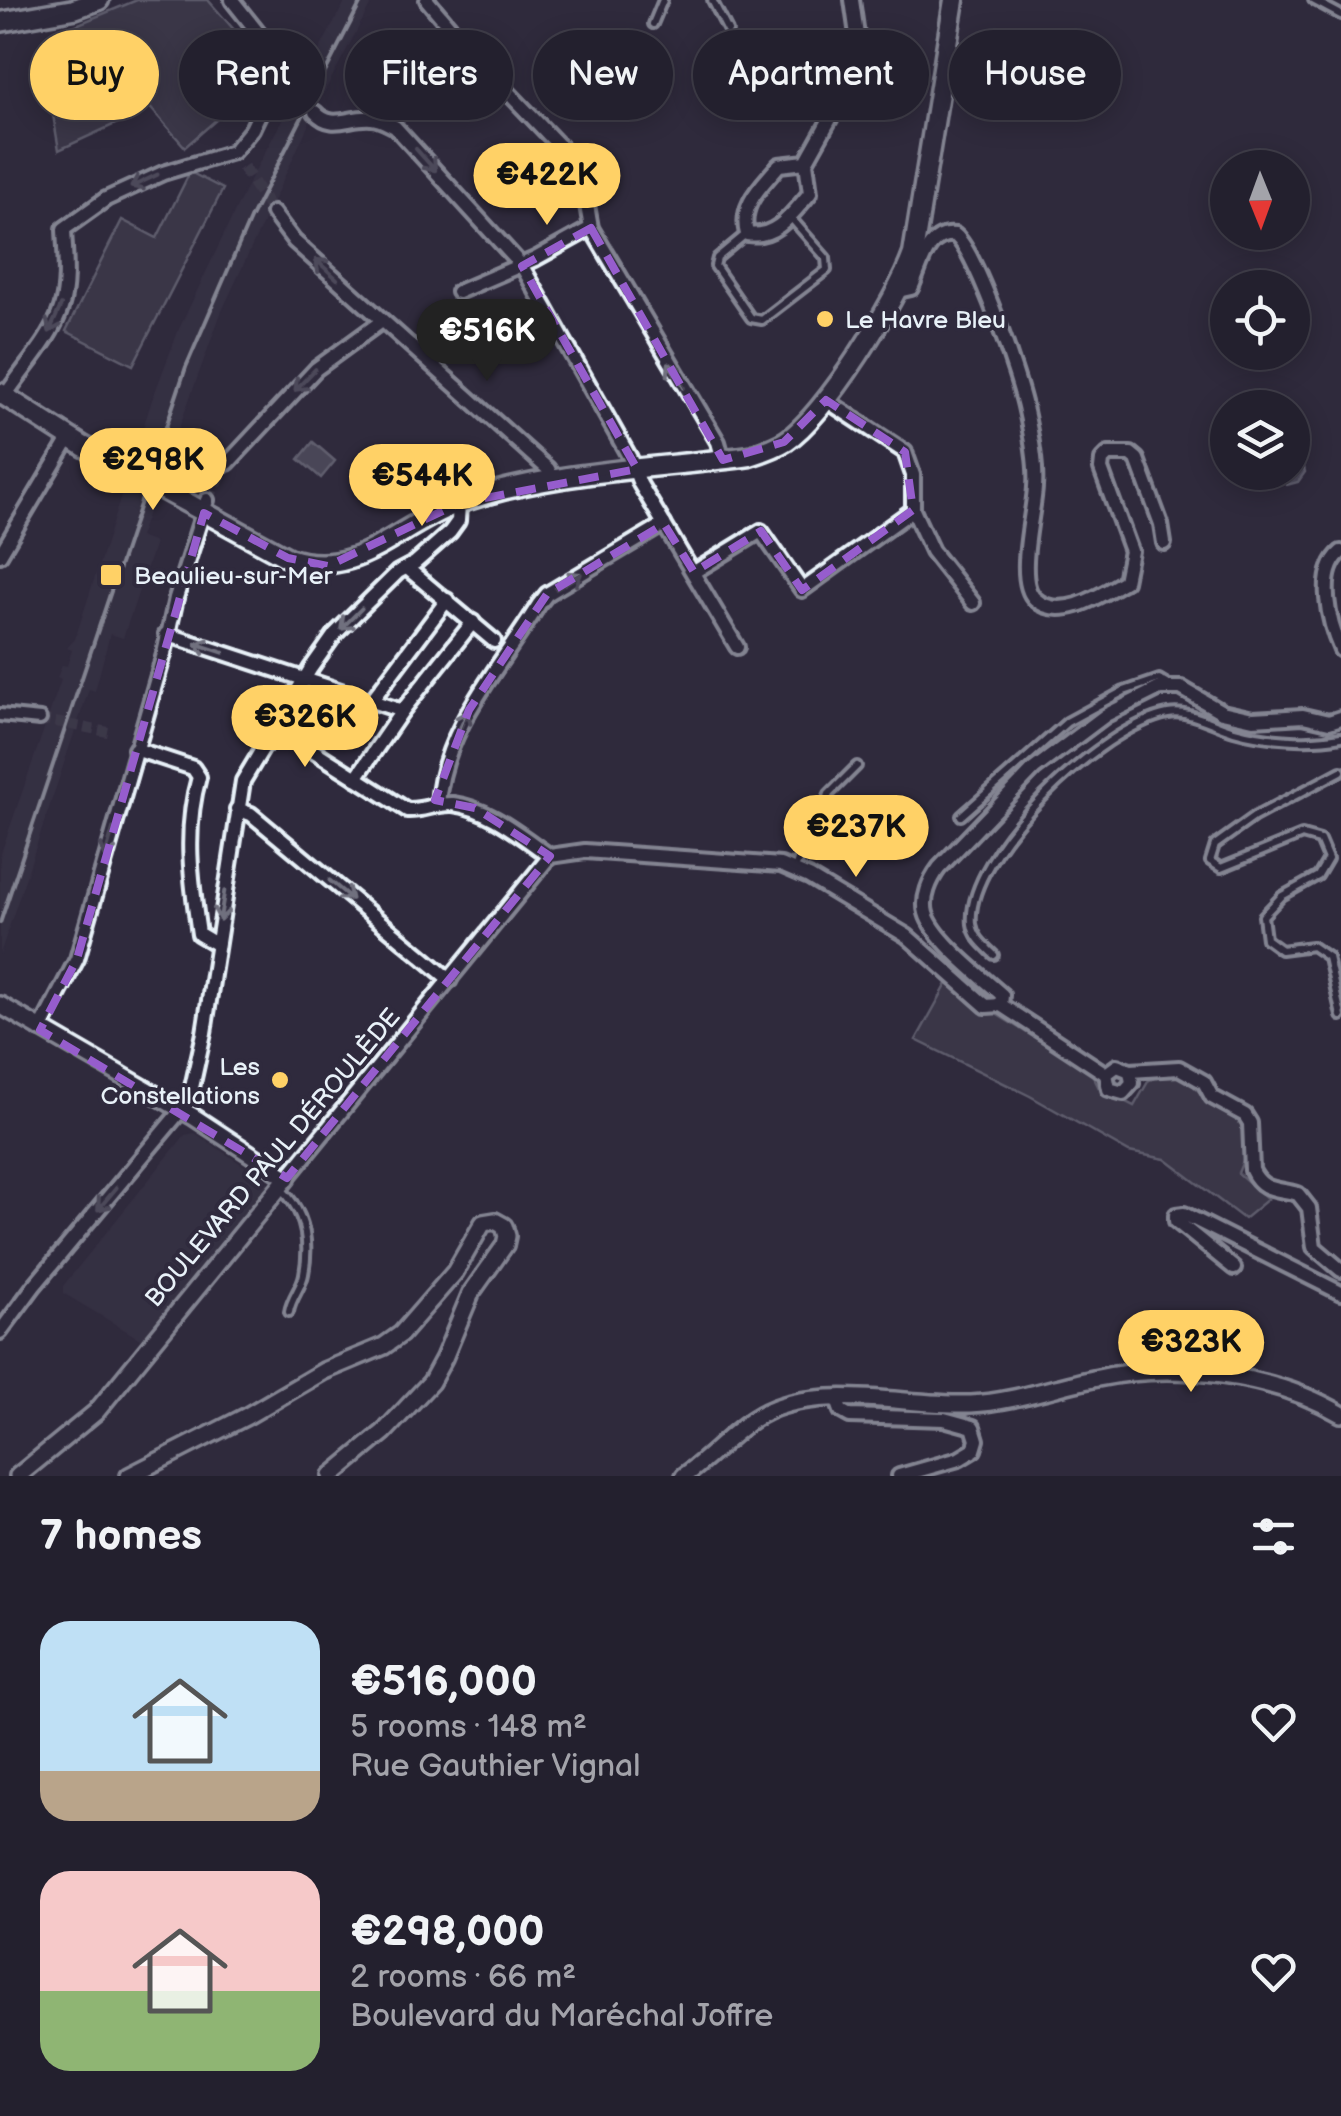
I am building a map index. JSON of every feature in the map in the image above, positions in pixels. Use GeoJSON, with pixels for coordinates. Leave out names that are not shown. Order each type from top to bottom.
{"type":"FeatureCollection","features":[{"type":"Feature","properties":{"kind":"main road"},"geometry":{"type":"LineString","coordinates":[[0,22],[74,9],[99,0]]}},
{"type":"Feature","properties":{"kind":"main road"},"geometry":{"type":"LineString","coordinates":[[2,394],[126,470],[206,506],[288,558],[310,565],[328,566],[362,555],[414,523],[459,503],[554,481],[750,456],[784,442],[826,400],[898,291],[912,254],[954,0]]}},
{"type":"Feature","properties":{"kind":"street"},"geometry":{"type":"LineString","coordinates":[[232,0],[255,30]]}},
{"type":"Feature","properties":{"kind":"street"},"geometry":{"type":"LineString","coordinates":[[427,0],[571,158],[584,188],[591,228],[718,442],[723,460]]}},
{"type":"Feature","properties":{"kind":"street"},"geometry":{"type":"LineString","coordinates":[[806,162],[779,165],[746,206],[746,234],[760,236],[772,232],[810,192],[806,162],[830,119],[855,55],[857,35],[852,0]]}},
{"type":"Feature","properties":{"kind":"street"},"geometry":{"type":"LineString","coordinates":[[322,120],[331,123],[375,118],[395,127],[522,266],[737,648]]}},
{"type":"Feature","properties":{"kind":"street"},"geometry":{"type":"LineString","coordinates":[[2,394],[52,330],[61,309],[64,229],[106,200],[163,172],[233,152],[256,120]]}},
{"type":"Feature","properties":{"kind":"street"},"geometry":{"type":"LineString","coordinates":[[233,152],[243,166]]}},
{"type":"Feature","properties":{"kind":"street"},"geometry":{"type":"LineString","coordinates":[[273,212],[294,241],[548,469],[554,481]]}},
{"type":"Feature","properties":{"kind":"street"},"geometry":{"type":"LineString","coordinates":[[458,292],[522,266],[591,228]]}},
{"type":"Feature","properties":{"kind":"street"},"geometry":{"type":"LineString","coordinates":[[898,291],[912,288],[931,243],[938,237],[955,235],[962,241],[985,290],[1026,409],[1036,483],[1024,582],[1032,597],[1049,608],[1087,603],[1125,581],[1131,551],[1101,470],[1102,460],[1108,454],[1131,454],[1137,459],[1164,543]]}},
{"type":"Feature","properties":{"kind":"street"},"geometry":{"type":"LineString","coordinates":[[228,463],[316,369],[382,321]]}},
{"type":"Feature","properties":{"kind":"street"},"geometry":{"type":"LineString","coordinates":[[826,400],[905,452],[913,474],[913,510],[932,551],[973,604]]}},
{"type":"Feature","properties":{"kind":"street"},"geometry":{"type":"LineString","coordinates":[[0,555],[70,437]]}},
{"type":"Feature","properties":{"kind":"street"},"geometry":{"type":"LineString","coordinates":[[0,1332],[182,1109],[191,1092],[204,1033],[243,780],[335,634],[398,572],[450,532],[458,521],[459,503]]}},
{"type":"Feature","properties":{"kind":"street"},"geometry":{"type":"LineString","coordinates":[[40,1030],[76,958],[164,654],[166,634],[206,506]]}},
{"type":"Feature","properties":{"kind":"street"},"geometry":{"type":"LineString","coordinates":[[694,572],[761,531],[802,590],[913,510]]}},
{"type":"Feature","properties":{"kind":"street"},"geometry":{"type":"LineString","coordinates":[[438,804],[439,789],[459,729],[547,594],[664,524]]}},
{"type":"Feature","properties":{"kind":"street"},"geometry":{"type":"LineString","coordinates":[[1341,552],[1332,560],[1327,581],[1333,632],[1341,650]]}},
{"type":"Feature","properties":{"kind":"street"},"geometry":{"type":"LineString","coordinates":[[407,568],[494,641]]}},
{"type":"Feature","properties":{"kind":"street"},"geometry":{"type":"LineString","coordinates":[[372,700],[447,600]]}},
{"type":"Feature","properties":{"kind":"street"},"geometry":{"type":"LineString","coordinates":[[356,778],[402,711],[473,622]]}},
{"type":"Feature","properties":{"kind":"street"},"geometry":{"type":"LineString","coordinates":[[166,634],[402,711]]}},
{"type":"Feature","properties":{"kind":"street"},"geometry":{"type":"LineString","coordinates":[[1001,1005],[1002,995],[932,925],[926,904],[933,877],[1034,769],[1106,716],[1160,688],[1181,688],[1222,712],[1254,719],[1303,716],[1329,722],[1341,718]]}},
{"type":"Feature","properties":{"kind":"street"},"geometry":{"type":"LineString","coordinates":[[0,715],[40,719]]}},
{"type":"Feature","properties":{"kind":"street"},"geometry":{"type":"LineString","coordinates":[[276,727],[407,810],[418,811],[438,804],[475,808],[550,856],[584,850],[750,861],[795,870],[907,936],[981,1002],[992,1008],[1001,1005]]}},
{"type":"Feature","properties":{"kind":"street"},"geometry":{"type":"LineString","coordinates":[[134,749],[193,768],[199,777],[190,809],[193,822],[188,858],[199,934],[216,944]]}},
{"type":"Feature","properties":{"kind":"street"},"geometry":{"type":"LineString","coordinates":[[237,810],[251,814],[450,980]]}},
{"type":"Feature","properties":{"kind":"street","name":"BOULEVARD PAUL DÉROULÈDE"},"geometry":{"type":"LineString","coordinates":[[18,1476],[96,1412],[550,856]]}},
{"type":"Feature","properties":{"kind":"street"},"geometry":{"type":"LineString","coordinates":[[0,1005],[182,1109],[283,1183]]}},
{"type":"Feature","properties":{"kind":"street"},"geometry":{"type":"LineString","coordinates":[[1001,1005],[1106,1074],[1109,1089],[1122,1093],[1132,1083],[1130,1071]]}},
{"type":"Feature","properties":{"kind":"street"},"geometry":{"type":"LineString","coordinates":[[1106,1074],[1117,1066],[1130,1071],[1164,1067],[1188,1071],[1204,1082],[1212,1097],[1245,1115],[1250,1122],[1255,1177],[1272,1191],[1298,1194],[1309,1208],[1314,1246],[1341,1270]]}},
{"type":"Feature","properties":{"kind":"street"},"geometry":{"type":"LineString","coordinates":[[1234,1268],[1176,1221],[1176,1215],[1184,1214],[1341,1293]]}},
{"type":"Feature","properties":{"kind":"street"},"geometry":{"type":"LineString","coordinates":[[128,1476],[247,1416],[324,1371],[384,1346],[401,1334],[455,1272],[480,1226],[489,1220],[504,1226],[505,1245],[471,1293],[430,1382],[384,1432],[332,1476]]}},
{"type":"Feature","properties":{"kind":"street"},"geometry":{"type":"LineString","coordinates":[[684,1476],[749,1422],[773,1408],[805,1399],[970,1404],[1104,1376],[1155,1370],[1272,1384],[1320,1401],[1341,1414]]}},
{"type":"Feature","properties":{"kind":"street"},"geometry":{"type":"LineString","coordinates":[[837,1400],[840,1411],[850,1416],[944,1419],[973,1427],[977,1440],[974,1450],[959,1460],[898,1476]]}},
{"type":"Feature","properties":{"kind":"lane"},"geometry":{"type":"LineString","coordinates":[[653,24],[663,0]]}},
{"type":"Feature","properties":{"kind":"lane"},"geometry":{"type":"LineString","coordinates":[[712,0],[727,30]]}},
{"type":"Feature","properties":{"kind":"lane"},"geometry":{"type":"LineString","coordinates":[[1313,0],[1341,15]]}},
{"type":"Feature","properties":{"kind":"lane"},"geometry":{"type":"LineString","coordinates":[[746,234],[717,258],[715,266],[751,318],[762,320],[827,270],[826,258],[790,217]]}},
{"type":"Feature","properties":{"kind":"lane"},"geometry":{"type":"LineString","coordinates":[[962,816],[1067,722],[1124,691],[1158,680],[1172,687]]}},
{"type":"Feature","properties":{"kind":"lane"},"geometry":{"type":"LineString","coordinates":[[994,954],[978,939],[972,926],[974,902],[986,872],[1022,820],[1061,777],[1100,748],[1150,720],[1169,714],[1188,714],[1258,737],[1341,737]]}},
{"type":"Feature","properties":{"kind":"lane"},"geometry":{"type":"LineString","coordinates":[[795,870],[801,852],[816,832],[828,794],[857,766]]}},
{"type":"Feature","properties":{"kind":"lane"},"geometry":{"type":"LineString","coordinates":[[1341,771],[1254,817],[1215,845],[1210,861],[1221,868],[1302,835],[1320,840],[1328,859],[1318,876],[1282,896],[1264,916],[1266,940],[1281,950],[1312,946],[1328,957],[1341,1016]]}},
{"type":"Feature","properties":{"kind":"lane"},"geometry":{"type":"LineString","coordinates":[[283,1183],[306,1223],[304,1274],[289,1312]]}},
{"type":"Feature","properties":{"kind":"highlighted area"},"geometry":{"type":"Polygon","coordinates":[[[591,228],[723,460],[784,442],[826,400],[905,452],[913,510],[802,590],[761,531],[694,572],[664,524],[547,594],[469,710],[435,800],[475,808],[550,856],[287,1178],[40,1030],[77,959],[204,513],[288,558],[328,566],[459,503],[637,469],[522,266],[591,228]]]}},
{"type":"Feature","properties":{"kind":"shaded area"},"geometry":{"type":"Polygon","coordinates":[[[137,0],[208,0],[234,30],[179,30],[179,120],[216,120],[185,147],[159,118],[159,30],[64,30],[137,0]]]}},
{"type":"Feature","properties":{"kind":"shaded area"},"geometry":{"type":"Polygon","coordinates":[[[346,0],[373,0],[357,30],[345,30],[345,53],[325,90],[325,39],[346,0]]]}},
{"type":"Feature","properties":{"kind":"shaded area"},"geometry":{"type":"Polygon","coordinates":[[[54,120],[124,120],[59,150],[54,120]]]}},
{"type":"Feature","properties":{"kind":"shaded area"},"geometry":{"type":"Polygon","coordinates":[[[282,120],[311,120],[221,313],[139,537],[155,543],[123,638],[110,634],[95,691],[89,689],[0,954],[0,856],[61,680],[57,678],[62,665],[67,666],[72,650],[67,648],[75,639],[152,400],[179,329],[282,120]]]}},
{"type":"Feature","properties":{"kind":"shaded area"},"geometry":{"type":"Polygon","coordinates":[[[190,172],[223,189],[133,365],[66,331],[122,220],[157,238],[190,172]]]}},
{"type":"Feature","properties":{"kind":"shaded area"},"geometry":{"type":"Polygon","coordinates":[[[947,984],[1091,1072],[1099,1088],[1134,1106],[1149,1080],[1182,1074],[1211,1104],[1244,1124],[1245,1156],[1238,1173],[1268,1199],[1244,1219],[1165,1159],[1129,1152],[1030,1096],[916,1040],[947,984]]]}},
{"type":"Feature","properties":{"kind":"shaded area"},"geometry":{"type":"Polygon","coordinates":[[[195,1133],[268,1182],[269,1190],[147,1338],[140,1339],[63,1293],[63,1286],[185,1135],[195,1133]]]}},
{"type":"Feature","properties":{"kind":"water"},"geometry":{"type":"Polygon","coordinates":[[[313,442],[335,461],[321,478],[299,459],[313,442]]]}},
{"type":"Feature","properties":{"kind":"tunnel"},"geometry":{"type":"LineString","coordinates":[[243,167],[273,213]]}},
{"type":"Feature","properties":{"kind":"tunnel"},"geometry":{"type":"LineString","coordinates":[[207,500],[228,463]]}},
{"type":"Feature","properties":{"kind":"tunnel"},"geometry":{"type":"LineString","coordinates":[[40,719],[108,732]]}},
{"type":"Feature","properties":{"kind":"railway"},"geometry":{"type":"LineString","coordinates":[[0,923],[186,367],[250,219],[362,0]]}},
{"type":"Feature","properties":{"kind":"place","name":"Le Havre Bleu"},"geometry":{"type":"Point","coordinates":[825,319]}},
{"type":"Feature","properties":{"kind":"place","name":"Beaulieu-sur-Mer"},"geometry":{"type":"Point","coordinates":[111,575]}},
{"type":"Feature","properties":{"kind":"place","name":"Les Constellations"},"geometry":{"type":"Point","coordinates":[280,1080]}}]}
